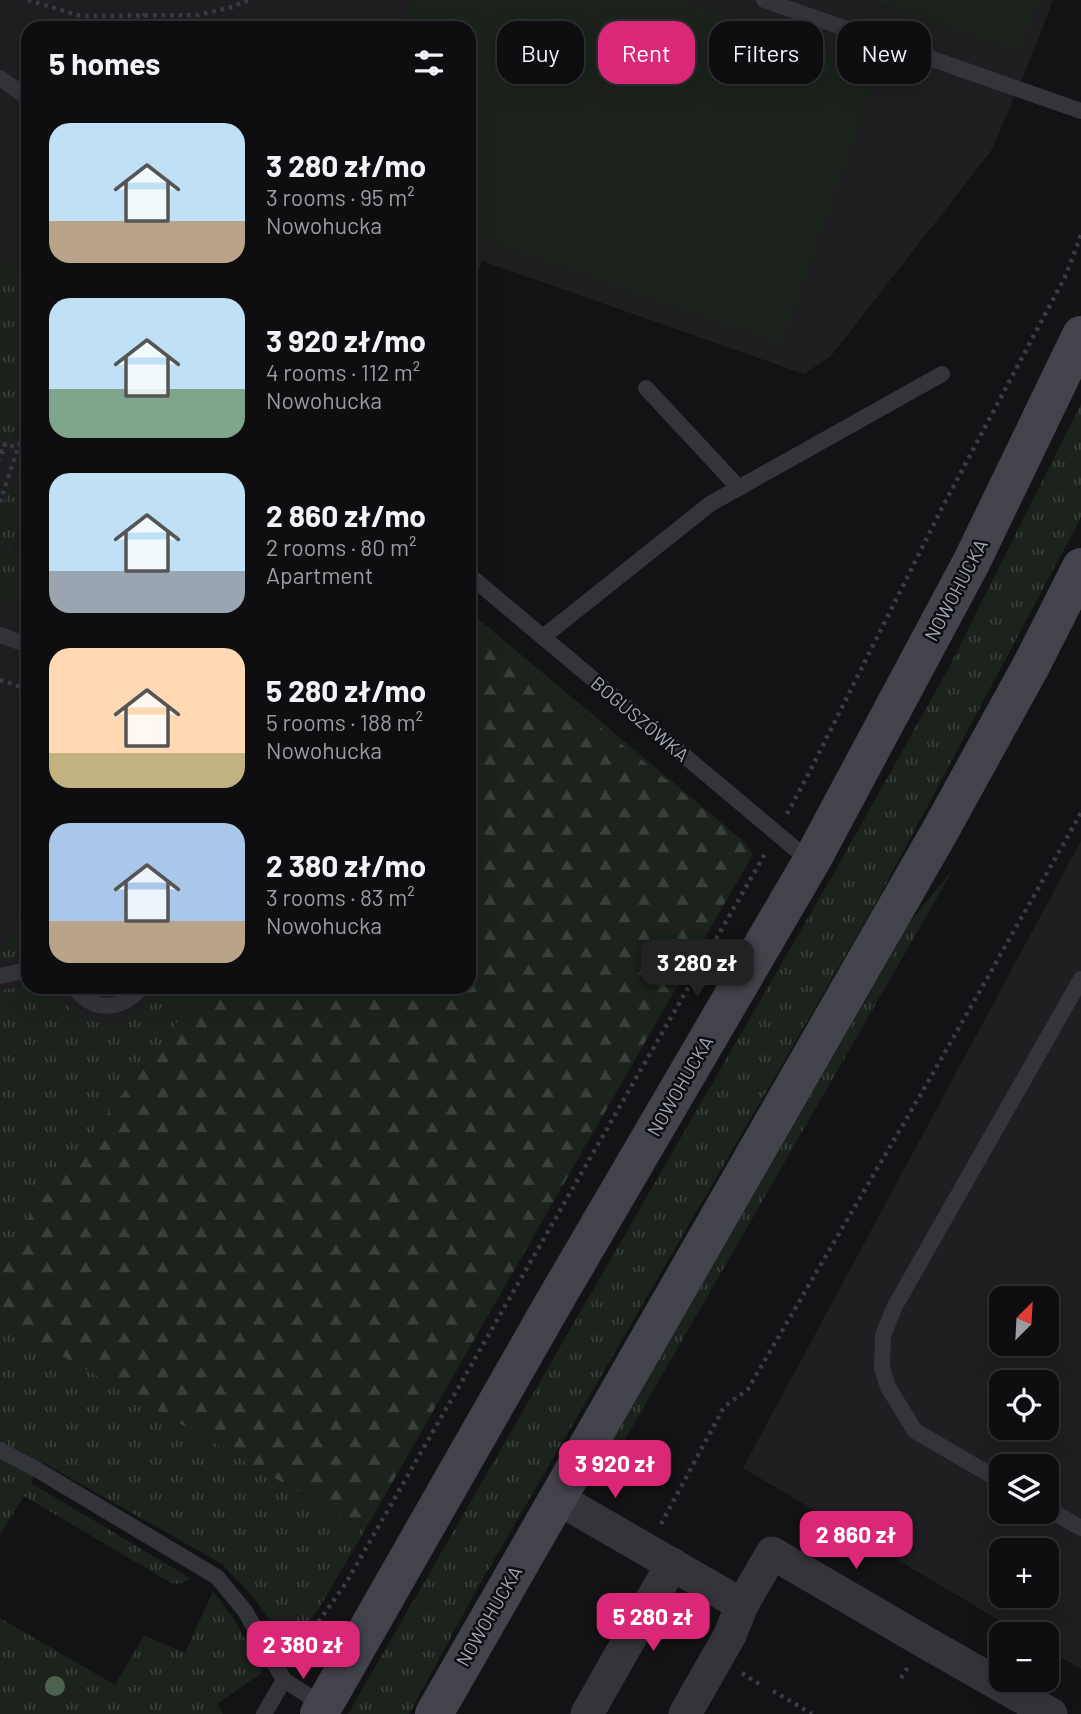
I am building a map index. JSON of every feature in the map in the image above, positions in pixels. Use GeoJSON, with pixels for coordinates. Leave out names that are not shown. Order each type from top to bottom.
{"type":"FeatureCollection","features":[{"type":"Feature","properties":{"kind":"main road","name":"NOWOHUCKA"},"geometry":{"type":"LineString","coordinates":[[321,1710],[547,1314],[811,862],[972,561],[1081,335]]}},
{"type":"Feature","properties":{"kind":"main road","name":"NOWOHUCKA"},"geometry":{"type":"LineString","coordinates":[[434,1714],[934,842],[1077,586]]}},
{"type":"Feature","properties":{"kind":"street"},"geometry":{"type":"LineString","coordinates":[[557,1498],[742,1605]]}},
{"type":"Feature","properties":{"kind":"street"},"geometry":{"type":"LineString","coordinates":[[685,1714],[772,1553],[1051,1714]]}},
{"type":"Feature","properties":{"kind":"street"},"geometry":{"type":"LineString","coordinates":[[587,1714],[659,1557]]}},
{"type":"Feature","properties":{"kind":"lane"},"geometry":{"type":"LineString","coordinates":[[764,0],[1081,111]]}},
{"type":"Feature","properties":{"kind":"lane"},"geometry":{"type":"LineString","coordinates":[[0,78],[21,93]]}},
{"type":"Feature","properties":{"kind":"lane"},"geometry":{"type":"LineString","coordinates":[[543,637],[710,504],[942,374]]}},
{"type":"Feature","properties":{"kind":"lane"},"geometry":{"type":"LineString","coordinates":[[646,388],[739,488]]}},
{"type":"Feature","properties":{"kind":"lane","name":"BOGUSZÓWKA"},"geometry":{"type":"LineString","coordinates":[[476,581],[811,862]]}},
{"type":"Feature","properties":{"kind":"lane"},"geometry":{"type":"LineString","coordinates":[[0,635],[21,642]]}},
{"type":"Feature","properties":{"kind":"lane"},"geometry":{"type":"LineString","coordinates":[[0,976],[21,972]]}},
{"type":"Feature","properties":{"kind":"lane"},"geometry":{"type":"LineString","coordinates":[[989,1474],[915,1431],[888,1387],[882,1368],[883,1335],[895,1306],[1081,979]]}},
{"type":"Feature","properties":{"kind":"lane"},"geometry":{"type":"LineString","coordinates":[[79,994],[96,1004],[110,1006],[122,1004],[134,994]]}},
{"type":"Feature","properties":{"kind":"lane"},"geometry":{"type":"LineString","coordinates":[[0,1450],[216,1577],[245,1611],[284,1680],[321,1710]]}},
{"type":"Feature","properties":{"kind":"lane"},"geometry":{"type":"LineString","coordinates":[[1059,1515],[1081,1528]]}},
{"type":"Feature","properties":{"kind":"lane"},"geometry":{"type":"LineString","coordinates":[[264,1714],[284,1680]]}},
{"type":"Feature","properties":{"kind":"path"},"geometry":{"type":"LineString","coordinates":[[28,0],[81,16],[198,15],[249,0]]}},
{"type":"Feature","properties":{"kind":"path"},"geometry":{"type":"LineString","coordinates":[[138,21],[145,14]]}},
{"type":"Feature","properties":{"kind":"path"},"geometry":{"type":"LineString","coordinates":[[284,1680],[309,1636],[346,1583],[776,833],[943,506],[1065,276],[1081,235]]}},
{"type":"Feature","properties":{"kind":"path"},"geometry":{"type":"LineString","coordinates":[[0,502],[3,484],[21,440]]}},
{"type":"Feature","properties":{"kind":"path"},"geometry":{"type":"LineString","coordinates":[[0,451],[3,452],[5,444],[18,449]]}},
{"type":"Feature","properties":{"kind":"path"},"geometry":{"type":"LineString","coordinates":[[0,680],[21,688]]}},
{"type":"Feature","properties":{"kind":"path"},"geometry":{"type":"LineString","coordinates":[[659,1557],[724,1407],[748,1389],[1081,813]]}},
{"type":"Feature","properties":{"kind":"path"},"geometry":{"type":"LineString","coordinates":[[773,1691],[812,1714]]}},
{"type":"Feature","properties":{"kind":"shaded area"},"geometry":{"type":"Polygon","coordinates":[[[0,0],[1053,0],[991,151],[831,356],[804,374],[482,261],[476,278],[476,21],[21,21],[21,994],[199,994],[141,1070],[0,1019],[0,0]]]}},
{"type":"Feature","properties":{"kind":"shaded area"},"geometry":{"type":"Polygon","coordinates":[[[1081,841],[1081,1669],[1059,1656],[1059,1622],[1002,1622],[743,1468],[1081,841]]]}},
{"type":"Feature","properties":{"kind":"green space"},"geometry":{"type":"Polygon","coordinates":[[[411,0],[680,0],[739,21],[709,21],[709,84],[823,84],[823,51],[837,56],[837,84],[873,84],[782,344],[476,236],[476,21],[404,21],[411,0]]]}},
{"type":"Feature","properties":{"kind":"green space"},"geometry":{"type":"Polygon","coordinates":[[[872,0],[1038,0],[1020,52],[872,0]]]}},
{"type":"Feature","properties":{"kind":"green space"},"geometry":{"type":"Polygon","coordinates":[[[0,262],[21,270],[21,416],[12,442],[3,439],[0,447],[0,262]]]}},
{"type":"Feature","properties":{"kind":"green space"},"geometry":{"type":"Polygon","coordinates":[[[1081,404],[1081,516],[877,901],[476,1591],[409,1714],[348,1714],[843,857],[947,671],[1081,404]]]}},
{"type":"Feature","properties":{"kind":"green space"},"geometry":{"type":"Polygon","coordinates":[[[21,462],[21,517],[9,552],[21,556],[21,604],[0,597],[0,515],[10,484],[14,484],[21,462]]]}},
{"type":"Feature","properties":{"kind":"green space"},"geometry":{"type":"Polygon","coordinates":[[[476,617],[742,840],[477,629],[476,617]]]}},
{"type":"Feature","properties":{"kind":"green space"},"geometry":{"type":"Polygon","coordinates":[[[476,630],[742,840],[753,854],[365,1530],[0,1320],[0,1255],[199,994],[476,994],[476,630]]]}},
{"type":"Feature","properties":{"kind":"green space"},"geometry":{"type":"Polygon","coordinates":[[[954,868],[596,1490],[596,1476],[601,1460],[898,944],[898,939],[954,868]]]}},
{"type":"Feature","properties":{"kind":"green space"},"geometry":{"type":"Polygon","coordinates":[[[21,906],[21,955],[0,961],[0,945],[7,947],[21,906]]]}},
{"type":"Feature","properties":{"kind":"green space"},"geometry":{"type":"Polygon","coordinates":[[[21,987],[21,994],[51,994],[83,1016],[106,1024],[127,1019],[155,994],[199,994],[0,1255],[0,990],[21,987]]]}},
{"type":"Feature","properties":{"kind":"green space"},"geometry":{"type":"Polygon","coordinates":[[[0,1320],[365,1530],[318,1610],[288,1648],[255,1599],[222,1564],[42,1462],[31,1483],[190,1578],[181,1583],[171,1583],[24,1496],[0,1535],[0,1320]]]}},
{"type":"Feature","properties":{"kind":"green space"},"geometry":{"type":"Polygon","coordinates":[[[213,1591],[234,1619],[263,1672],[217,1704],[223,1714],[0,1714],[0,1618],[115,1685],[144,1636],[185,1653],[213,1591]]]}}]}
